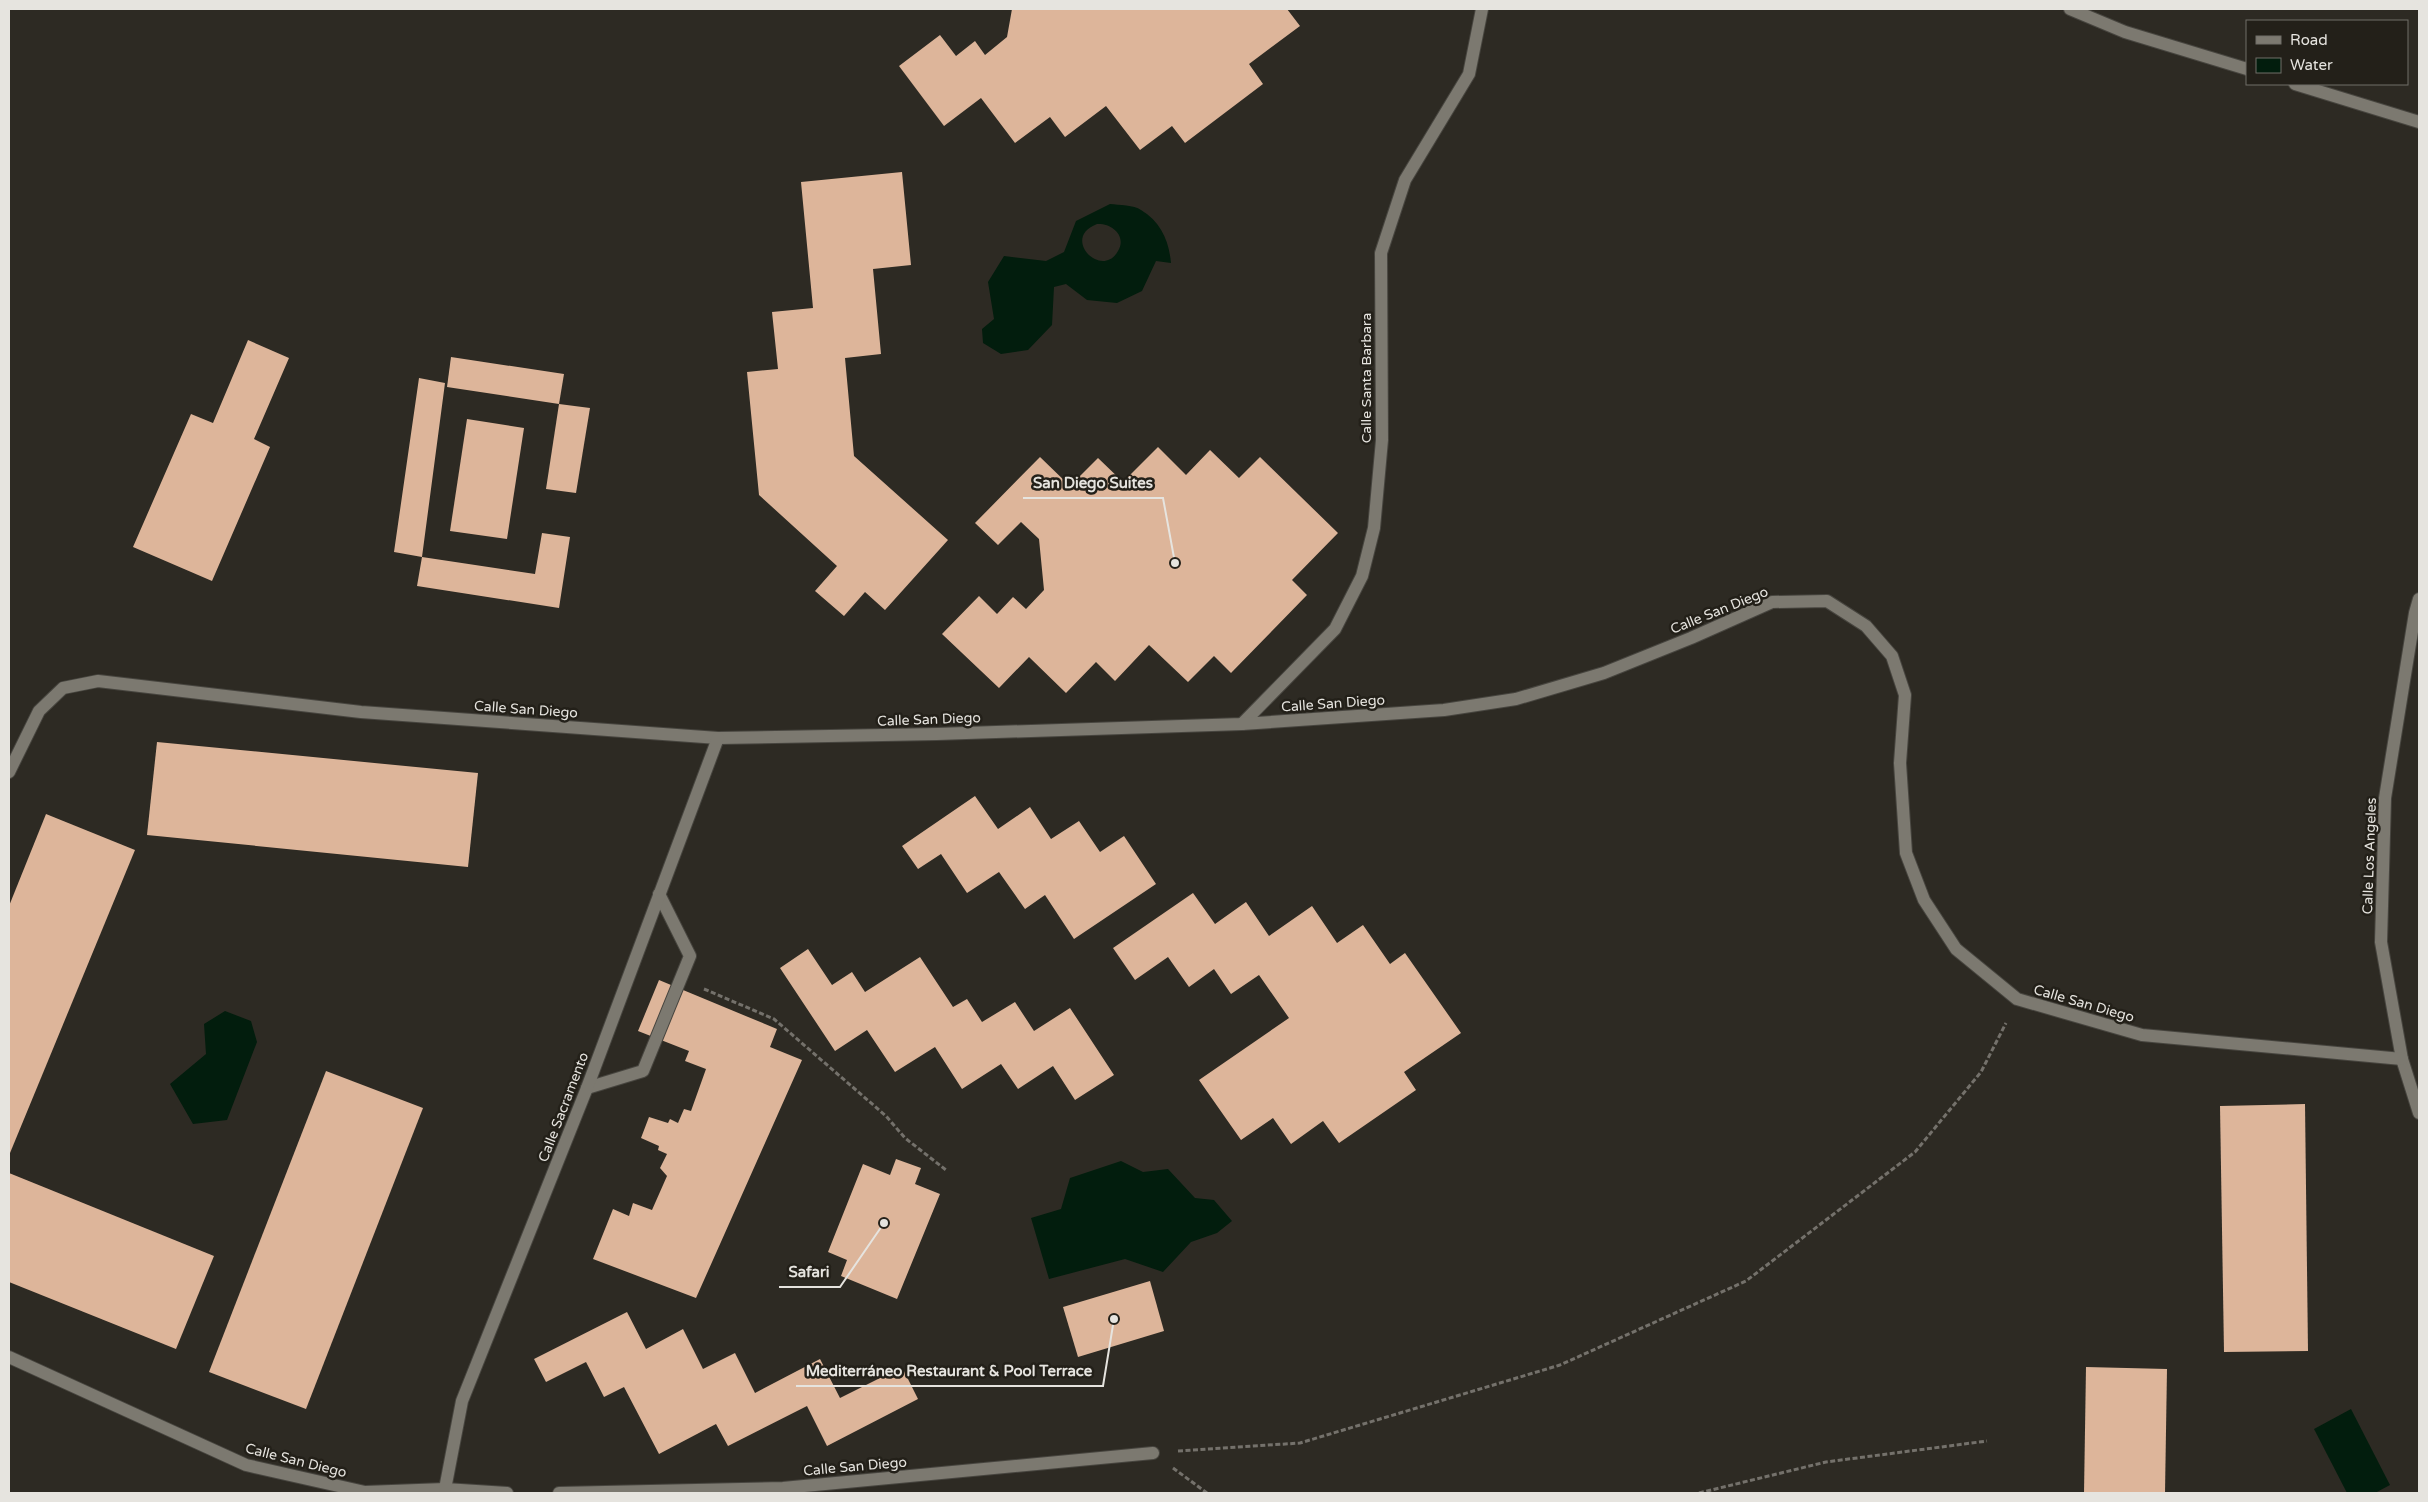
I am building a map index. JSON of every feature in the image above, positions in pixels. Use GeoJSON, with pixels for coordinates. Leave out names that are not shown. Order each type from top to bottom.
{"type":"FeatureCollection","features":[{"type":"Feature","properties":{"kind":"street","name":"Calle Santa Barbara"},"geometry":{"type":"LineString","coordinates":[[1242,724],[1335,629],[1362,576],[1374,528],[1382,440],[1381,254],[1404,180],[1469,74],[1482,9]]}},
{"type":"Feature","properties":{"kind":"street"},"geometry":{"type":"LineString","coordinates":[[2070,9],[2125,32],[2246,69]]}},
{"type":"Feature","properties":{"kind":"street"},"geometry":{"type":"LineString","coordinates":[[2298,85],[2419,122]]}},
{"type":"Feature","properties":{"kind":"street","name":"Calle Los Angeles"},"geometry":{"type":"LineString","coordinates":[[2419,598],[2385,798],[2381,942],[2402,1059],[2419,1113]]}},
{"type":"Feature","properties":{"kind":"street","name":"Calle San Diego"},"geometry":{"type":"LineString","coordinates":[[9,772],[39,711],[63,688],[98,680],[361,712],[718,738],[859,736],[1242,724],[1444,710],[1516,698],[1604,672],[1691,638],[1772,602],[1827,601],[1866,626],[1892,656],[1905,696],[1900,763],[1906,853],[1924,900],[1956,948],[2018,999],[2142,1036],[2402,1059]]}},
{"type":"Feature","properties":{"kind":"street","name":"Calle Sacramento"},"geometry":{"type":"LineString","coordinates":[[445,1489],[462,1401],[587,1088],[718,738]]}},
{"type":"Feature","properties":{"kind":"street"},"geometry":{"type":"LineString","coordinates":[[587,1088],[643,1071],[690,956],[659,894]]}},
{"type":"Feature","properties":{"kind":"street","name":"Calle San Diego"},"geometry":{"type":"LineString","coordinates":[[9,1357],[246,1465],[365,1492],[445,1489],[507,1493]]}},
{"type":"Feature","properties":{"kind":"street","name":"Calle San Diego"},"geometry":{"type":"LineString","coordinates":[[559,1493],[783,1488],[1153,1453]]}},
{"type":"Feature","properties":{"kind":"path"},"geometry":{"type":"LineString","coordinates":[[680,979],[774,1018],[886,1116],[905,1138],[946,1170]]}},
{"type":"Feature","properties":{"kind":"path"},"geometry":{"type":"LineString","coordinates":[[1153,1453],[1300,1443],[1560,1365],[1746,1281],[1915,1152],[1981,1072],[2018,999]]}},
{"type":"Feature","properties":{"kind":"path"},"geometry":{"type":"LineString","coordinates":[[1699,1493],[1826,1462],[1987,1441]]}},
{"type":"Feature","properties":{"kind":"path"},"geometry":{"type":"LineString","coordinates":[[1153,1453],[1207,1493]]}},
{"type":"Feature","properties":{"kind":"water"},"geometry":{"type":"Polygon","coordinates":[[[1110,204],[1138,208],[1159,226],[1166,240],[1171,263],[1156,261],[1142,291],[1117,303],[1087,300],[1066,284],[1054,287],[1052,325],[1028,350],[1001,354],[983,343],[982,329],[994,319],[988,282],[1004,256],[1046,261],[1064,252],[1076,221],[1110,204]],[[1097,224],[1087,230],[1082,238],[1083,246],[1088,254],[1095,259],[1103,261],[1111,259],[1118,251],[1121,240],[1113,228],[1097,224]]]}},
{"type":"Feature","properties":{"kind":"water"},"geometry":{"type":"Polygon","coordinates":[[[225,1011],[251,1021],[257,1042],[227,1120],[193,1124],[170,1084],[206,1054],[204,1024],[225,1011]]]}},
{"type":"Feature","properties":{"kind":"water"},"geometry":{"type":"Polygon","coordinates":[[[1121,1161],[1143,1172],[1168,1169],[1195,1198],[1214,1200],[1232,1221],[1217,1233],[1191,1242],[1163,1272],[1125,1259],[1049,1279],[1031,1218],[1061,1209],[1070,1178],[1121,1161]]]}},
{"type":"Feature","properties":{"kind":"water"},"geometry":{"type":"Polygon","coordinates":[[[2351,1409],[2390,1485],[2375,1493],[2347,1493],[2314,1429],[2351,1409]]]}},
{"type":"Feature","properties":{"kind":"building"},"geometry":{"type":"Polygon","coordinates":[[[1012,9],[1287,9],[1300,26],[1249,64],[1263,84],[1185,143],[1172,126],[1140,150],[1106,106],[1065,137],[1050,117],[1015,143],[981,98],[944,126],[899,66],[940,35],[956,56],[975,41],[985,55],[1007,37],[1012,9]]]}},
{"type":"Feature","properties":{"kind":"building"},"geometry":{"type":"Polygon","coordinates":[[[902,172],[911,265],[873,269],[881,354],[845,358],[854,456],[948,540],[885,610],[865,592],[844,616],[815,591],[837,566],[759,495],[747,372],[778,369],[772,312],[813,308],[801,182],[902,172]]]}},
{"type":"Feature","properties":{"kind":"building"},"geometry":{"type":"Polygon","coordinates":[[[248,340],[289,358],[254,439],[270,447],[212,581],[133,547],[191,414],[213,423],[248,340]]]}},
{"type":"Feature","properties":{"kind":"building"},"geometry":{"type":"Polygon","coordinates":[[[451,357],[564,374],[559,404],[447,387],[451,357]]]}},
{"type":"Feature","properties":{"kind":"building"},"geometry":{"type":"Polygon","coordinates":[[[419,378],[445,383],[422,557],[394,552],[419,378]]]}},
{"type":"Feature","properties":{"kind":"building"},"geometry":{"type":"Polygon","coordinates":[[[559,404],[590,408],[576,493],[546,489],[559,404]]]}},
{"type":"Feature","properties":{"kind":"building"},"geometry":{"type":"Polygon","coordinates":[[[467,419],[524,428],[507,539],[450,531],[467,419]]]}},
{"type":"Feature","properties":{"kind":"building"},"geometry":{"type":"Polygon","coordinates":[[[1158,447],[1186,475],[1210,450],[1239,478],[1260,457],[1338,533],[1292,580],[1307,595],[1231,673],[1214,656],[1188,682],[1149,645],[1115,681],[1096,662],[1066,693],[1029,657],[999,688],[942,634],[979,596],[997,614],[1013,597],[1026,609],[1044,590],[1039,539],[1021,522],[998,545],[975,523],[1040,457],[1070,486],[1098,458],[1123,482],[1158,447]]]}},
{"type":"Feature","properties":{"kind":"building"},"geometry":{"type":"Polygon","coordinates":[[[542,533],[570,537],[559,608],[417,586],[422,557],[535,574],[542,533]]]}},
{"type":"Feature","properties":{"kind":"building"},"geometry":{"type":"Polygon","coordinates":[[[157,742],[478,773],[468,867],[147,835],[157,742]]]}},
{"type":"Feature","properties":{"kind":"building"},"geometry":{"type":"Polygon","coordinates":[[[975,796],[998,829],[1030,807],[1051,839],[1079,821],[1100,852],[1124,836],[1156,884],[1074,939],[1045,895],[1025,909],[999,872],[967,893],[941,854],[918,869],[902,846],[975,796]]]}},
{"type":"Feature","properties":{"kind":"building"},"geometry":{"type":"Polygon","coordinates":[[[46,814],[135,850],[10,1153],[9,906],[46,814]]]}},
{"type":"Feature","properties":{"kind":"building"},"geometry":{"type":"Polygon","coordinates":[[[1193,893],[1215,924],[1246,902],[1269,936],[1312,906],[1337,943],[1363,925],[1390,964],[1405,953],[1461,1033],[1404,1072],[1416,1090],[1339,1143],[1323,1121],[1291,1144],[1273,1118],[1241,1140],[1199,1080],[1289,1018],[1259,975],[1231,994],[1214,969],[1189,987],[1168,957],[1135,980],[1113,948],[1193,893]]]}},
{"type":"Feature","properties":{"kind":"building"},"geometry":{"type":"Polygon","coordinates":[[[808,949],[832,985],[852,972],[865,992],[920,957],[953,1007],[967,999],[982,1022],[1015,1002],[1034,1031],[1070,1008],[1114,1075],[1075,1100],[1053,1066],[1018,1089],[1001,1064],[962,1089],[935,1047],[895,1072],[867,1030],[835,1051],[780,968],[808,949]]]}},
{"type":"Feature","properties":{"kind":"building"},"geometry":{"type":"Polygon","coordinates":[[[659,980],[777,1029],[770,1047],[802,1060],[696,1298],[593,1259],[613,1209],[629,1216],[633,1203],[652,1210],[667,1176],[660,1168],[667,1154],[658,1150],[659,1146],[641,1138],[649,1117],[668,1123],[670,1119],[678,1123],[684,1109],[691,1111],[706,1069],[685,1061],[689,1051],[638,1031],[659,980]]]}},
{"type":"Feature","properties":{"kind":"building"},"geometry":{"type":"Polygon","coordinates":[[[326,1071],[423,1108],[306,1409],[209,1372],[326,1071]]]}},
{"type":"Feature","properties":{"kind":"building"},"geometry":{"type":"Polygon","coordinates":[[[2305,1104],[2308,1351],[2224,1352],[2220,1106],[2305,1104]]]}},
{"type":"Feature","properties":{"kind":"building"},"geometry":{"type":"Polygon","coordinates":[[[896,1159],[921,1168],[915,1184],[940,1194],[897,1299],[841,1276],[847,1260],[828,1252],[863,1164],[890,1175],[896,1159]]]}},
{"type":"Feature","properties":{"kind":"building"},"geometry":{"type":"Polygon","coordinates":[[[9,1173],[214,1256],[176,1349],[9,1282],[9,1173]]]}},
{"type":"Feature","properties":{"kind":"building"},"geometry":{"type":"Polygon","coordinates":[[[1150,1281],[1164,1331],[1078,1357],[1063,1307],[1150,1281]]]}},
{"type":"Feature","properties":{"kind":"building"},"geometry":{"type":"Polygon","coordinates":[[[627,1312],[646,1349],[683,1329],[703,1369],[735,1353],[755,1393],[820,1359],[840,1398],[902,1367],[918,1399],[827,1446],[807,1406],[728,1446],[716,1424],[659,1454],[624,1387],[604,1397],[586,1362],[546,1382],[534,1359],[627,1312]]]}},
{"type":"Feature","properties":{"kind":"building"},"geometry":{"type":"Polygon","coordinates":[[[2086,1367],[2167,1369],[2165,1493],[2084,1493],[2086,1367]]]}},
{"type":"Feature","properties":{"kind":"place","name":"San Diego Suites"},"geometry":{"type":"Point","coordinates":[1175,563]}},
{"type":"Feature","properties":{"kind":"place","name":"Safari"},"geometry":{"type":"Point","coordinates":[884,1223]}},
{"type":"Feature","properties":{"kind":"place","name":"Mediterráneo Restaurant & Pool Terrace"},"geometry":{"type":"Point","coordinates":[1114,1319]}}]}
